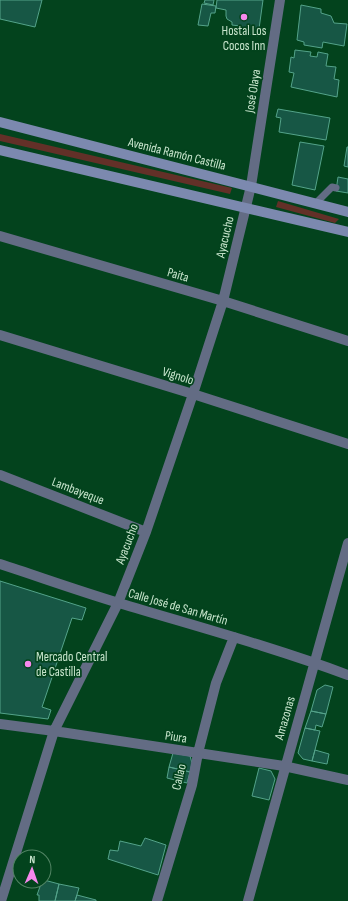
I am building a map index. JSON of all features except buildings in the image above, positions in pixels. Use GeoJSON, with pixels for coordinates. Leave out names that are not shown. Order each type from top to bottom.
{"type":"FeatureCollection","features":[{"type":"Feature","properties":{"kind":"main road","name":"Avenida Ramón Castilla"},"geometry":{"type":"LineString","coordinates":[[0,122],[348,212]]}},
{"type":"Feature","properties":{"kind":"main road"},"geometry":{"type":"LineString","coordinates":[[0,150],[348,232]]}},
{"type":"Feature","properties":{"kind":"street","name":"José Olaya"},"geometry":{"type":"LineString","coordinates":[[251,186],[280,0]]}},
{"type":"Feature","properties":{"kind":"street","name":"Ayacucho"},"geometry":{"type":"LineString","coordinates":[[1,901],[54,730],[118,602],[146,532],[223,301],[251,186]]}},
{"type":"Feature","properties":{"kind":"street","name":"Paita"},"geometry":{"type":"LineString","coordinates":[[0,236],[223,301],[348,341]]}},
{"type":"Feature","properties":{"kind":"street","name":"Vignolo"},"geometry":{"type":"LineString","coordinates":[[0,335],[193,394],[348,444]]}},
{"type":"Feature","properties":{"kind":"street","name":"Lambayeque"},"geometry":{"type":"LineString","coordinates":[[0,475],[146,532]]}},
{"type":"Feature","properties":{"kind":"street","name":"Amazonas"},"geometry":{"type":"LineString","coordinates":[[248,901],[284,766],[315,663],[348,543]]}},
{"type":"Feature","properties":{"kind":"street","name":"Calle José de San Martín"},"geometry":{"type":"LineString","coordinates":[[0,564],[234,637],[348,675]]}},
{"type":"Feature","properties":{"kind":"street","name":"Callao"},"geometry":{"type":"LineString","coordinates":[[156,901],[192,786],[198,753],[216,683],[234,637]]}},
{"type":"Feature","properties":{"kind":"street","name":"Piura"},"geometry":{"type":"LineString","coordinates":[[0,724],[54,730],[284,766],[348,780]]}},
{"type":"Feature","properties":{"kind":"lane"},"geometry":{"type":"LineString","coordinates":[[315,204],[332,187],[336,188]]}},
{"type":"Feature","properties":{"kind":"shaded area"},"geometry":{"type":"Polygon","coordinates":[[[0,134],[232,188],[230,194],[0,141],[0,134]]]}},
{"type":"Feature","properties":{"kind":"shaded area"},"geometry":{"type":"Polygon","coordinates":[[[278,201],[339,219],[335,223],[276,207],[278,201]]]}},
{"type":"Feature","properties":{"kind":"place","name":"Hostal Los Cocos Inn"},"geometry":{"type":"Point","coordinates":[244,17]}},
{"type":"Feature","properties":{"kind":"place","name":"Mercado Central de Castilla"},"geometry":{"type":"Point","coordinates":[28,664]}}]}
